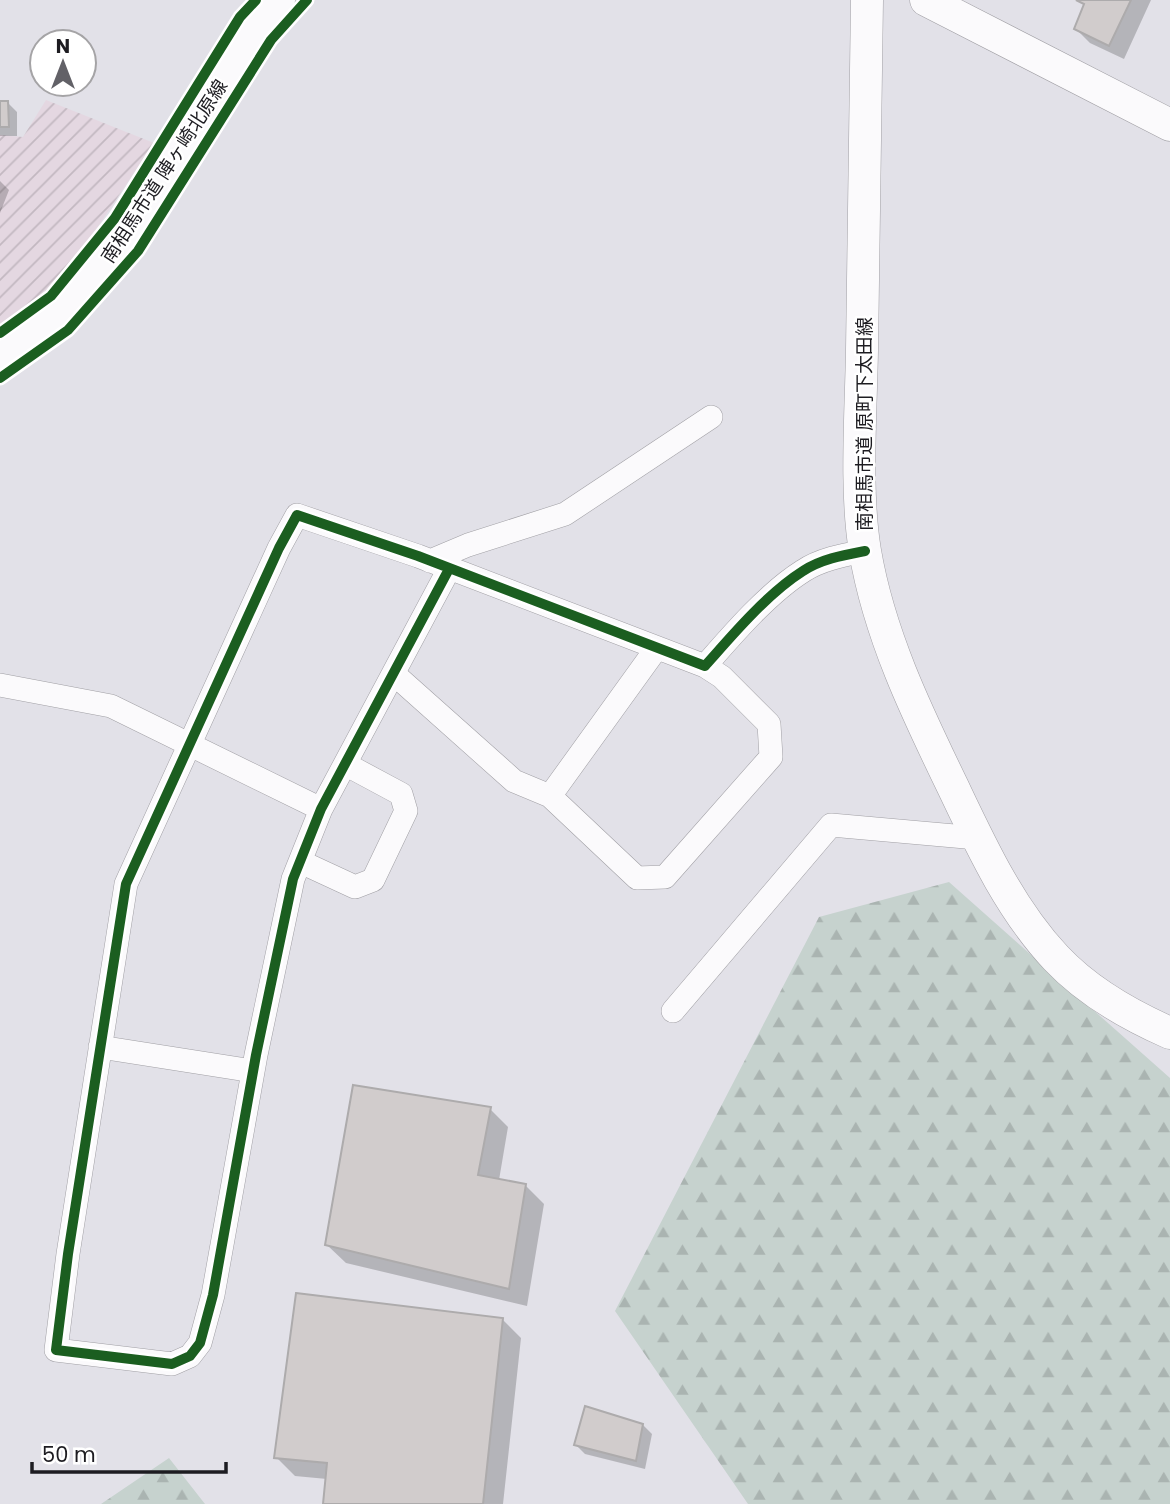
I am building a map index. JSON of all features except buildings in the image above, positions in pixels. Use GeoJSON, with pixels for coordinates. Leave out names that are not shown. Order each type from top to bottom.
{"type":"FeatureCollection","features":[{"type":"Feature","properties":{"kind":"street","name":"南相馬市道 陣ヶ崎北原線"},"geometry":{"type":"LineString","coordinates":[[0,354],[60,313],[107,259],[129,231],[257,27],[279,0]]}},
{"type":"Feature","properties":{"kind":"street","name":"南相馬市道 原町下太田線"},"geometry":{"type":"LineString","coordinates":[[867,0],[861,445],[865,551],[893,653],[977,838],[1013,901],[1057,960],[1108,1000],[1140,1020],[1170,1033]]}},
{"type":"Feature","properties":{"kind":"street"},"geometry":{"type":"LineString","coordinates":[[926,0],[1170,125]]}},
{"type":"Feature","properties":{"kind":"street"},"geometry":{"type":"LineString","coordinates":[[394,674],[514,781],[550,796],[637,878],[665,877],[771,757],[769,724],[722,677],[705,666],[439,565],[298,515],[279,548],[126,884],[56,1350],[172,1364],[190,1356],[200,1343],[222,1251],[253,1071],[293,879],[321,809],[394,674],[439,565],[468,545],[565,514],[711,417]]}},
{"type":"Feature","properties":{"kind":"street"},"geometry":{"type":"LineString","coordinates":[[705,666],[761,607],[803,571],[838,556],[865,551]]}},
{"type":"Feature","properties":{"kind":"street"},"geometry":{"type":"LineString","coordinates":[[550,796],[656,649]]}},
{"type":"Feature","properties":{"kind":"street"},"geometry":{"type":"LineString","coordinates":[[0,685],[111,706],[321,809]]}},
{"type":"Feature","properties":{"kind":"street"},"geometry":{"type":"LineString","coordinates":[[300,862],[355,887],[373,880],[406,811],[401,794],[346,765]]}},
{"type":"Feature","properties":{"kind":"street"},"geometry":{"type":"LineString","coordinates":[[673,1011],[831,825],[977,838]]}},
{"type":"Feature","properties":{"kind":"street"},"geometry":{"type":"LineString","coordinates":[[100,1047],[253,1071]]}},
{"type":"Feature","properties":{"kind":"shaded area"},"geometry":{"type":"Polygon","coordinates":[[[46,100],[154,143],[89,240],[45,293],[0,326],[0,135],[23,137],[46,100]]]}},
{"type":"Feature","properties":{"kind":"green space"},"geometry":{"type":"Polygon","coordinates":[[[949,882],[1170,1078],[1170,1504],[748,1504],[615,1311],[819,917],[949,882]]]}},
{"type":"Feature","properties":{"kind":"green space"},"geometry":{"type":"Polygon","coordinates":[[[169,1458],[205,1504],[101,1504],[169,1458]]]}},
{"type":"Feature","properties":{"kind":"cycle path"},"geometry":{"type":"LineString","coordinates":[[0,333],[51,296],[115,218],[240,17],[256,0]]}},
{"type":"Feature","properties":{"kind":"cycle path"},"geometry":{"type":"LineString","coordinates":[[0,378],[68,330],[138,251],[271,40],[307,0]]}},
{"type":"Feature","properties":{"kind":"cycle path"},"geometry":{"type":"LineString","coordinates":[[449,569],[321,809],[293,879],[256,1055],[213,1295],[200,1343],[190,1356],[172,1364],[56,1350],[68,1254],[126,884],[279,548],[297,515],[418,556],[705,666],[751,615],[790,580],[817,563],[865,551]]}}]}
